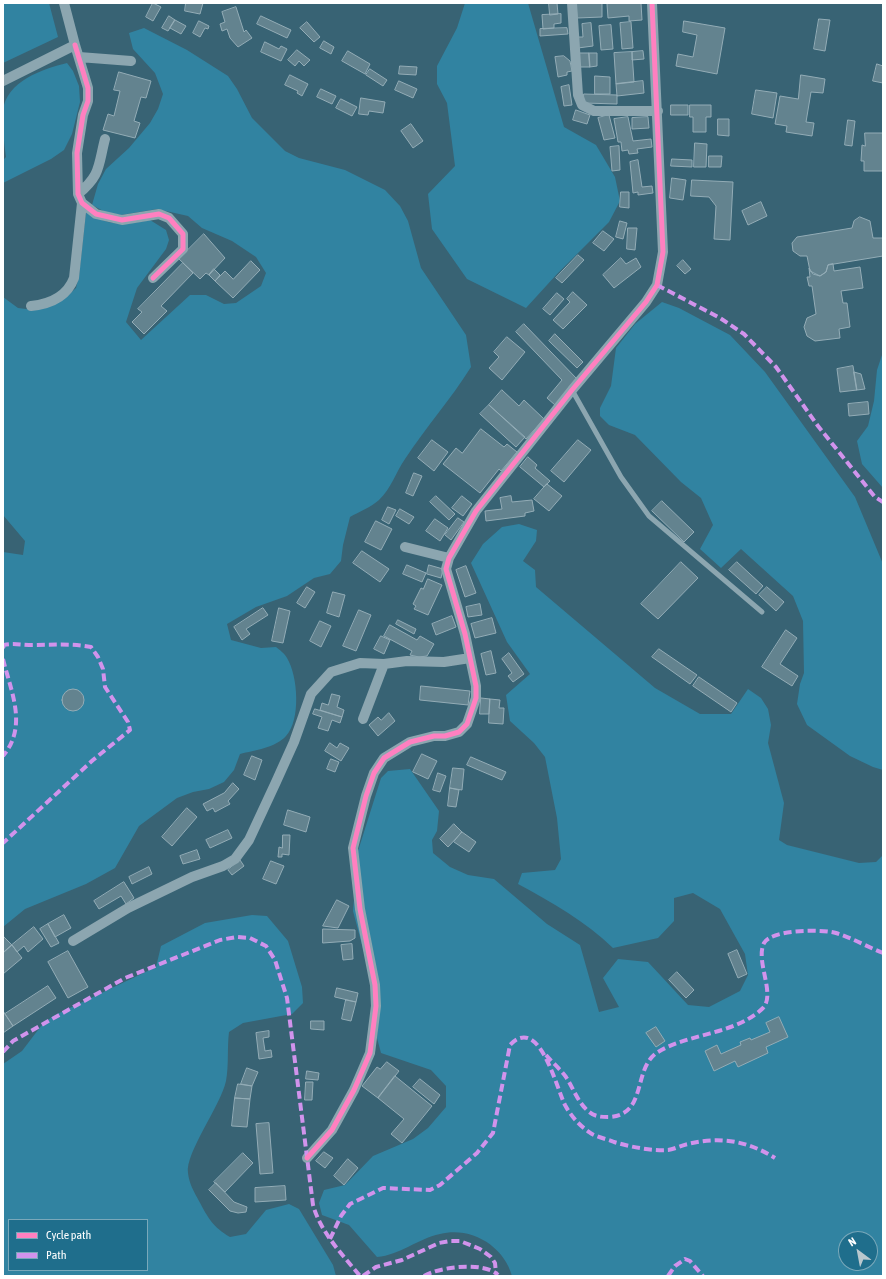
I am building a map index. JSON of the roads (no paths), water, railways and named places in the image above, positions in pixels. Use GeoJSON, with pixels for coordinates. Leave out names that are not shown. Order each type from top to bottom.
{"type":"FeatureCollection","features":[{"type":"Feature","properties":{"kind":"street"},"geometry":{"type":"LineString","coordinates":[[31,306],[44,304],[55,299],[71,288],[74,278],[80,199],[77,153],[83,115],[88,102],[88,88],[64,3]]}},
{"type":"Feature","properties":{"kind":"street"},"geometry":{"type":"LineString","coordinates":[[572,3],[578,95],[582,105],[594,111],[658,111]]}},
{"type":"Feature","properties":{"kind":"street"},"geometry":{"type":"LineString","coordinates":[[307,1158],[332,1130],[354,1090],[370,1053],[376,1006],[375,985],[360,909],[353,848],[366,796],[374,773],[384,758],[410,742],[434,736],[445,736],[458,732],[466,724],[476,698],[476,686],[465,634],[446,569],[449,558],[476,511],[572,390],[646,302],[657,285],[663,252],[658,111],[652,3]]}},
{"type":"Feature","properties":{"kind":"street"},"geometry":{"type":"LineString","coordinates":[[3,81],[75,45]]}},
{"type":"Feature","properties":{"kind":"street"},"geometry":{"type":"LineString","coordinates":[[79,57],[131,61]]}},
{"type":"Feature","properties":{"kind":"street"},"geometry":{"type":"LineString","coordinates":[[80,199],[96,176],[105,139]]}},
{"type":"Feature","properties":{"kind":"street"},"geometry":{"type":"LineString","coordinates":[[80,199],[96,214],[122,220],[159,214],[169,218],[183,234],[183,249],[153,278]]}},
{"type":"Feature","properties":{"kind":"street"},"geometry":{"type":"LineString","coordinates":[[405,547],[449,558]]}},
{"type":"Feature","properties":{"kind":"street"},"geometry":{"type":"LineString","coordinates":[[73,941],[128,908],[192,877],[223,866],[235,859],[249,840],[276,782],[294,742],[311,694],[331,672],[360,663],[384,664],[407,661],[444,662],[470,658]]}},
{"type":"Feature","properties":{"kind":"street"},"geometry":{"type":"LineString","coordinates":[[363,719],[384,664]]}},
{"type":"Feature","properties":{"kind":"lane"},"geometry":{"type":"LineString","coordinates":[[572,390],[621,477],[649,516],[762,612]]}}]}
